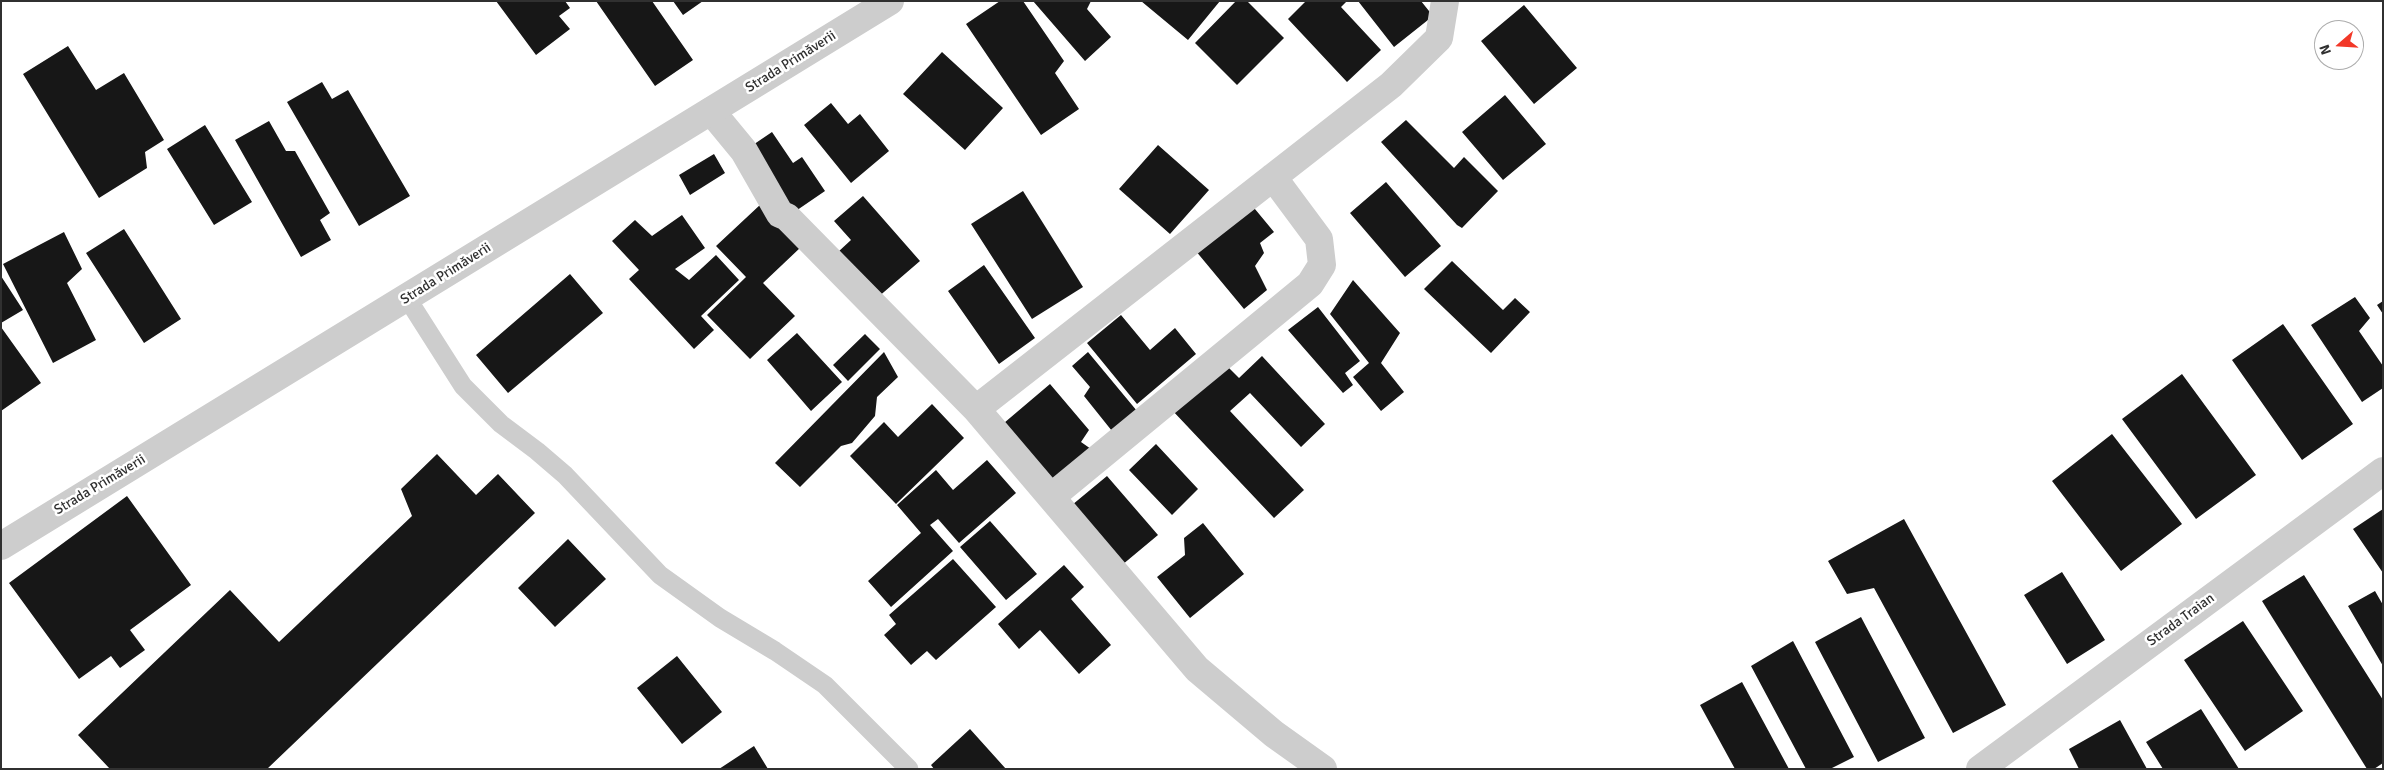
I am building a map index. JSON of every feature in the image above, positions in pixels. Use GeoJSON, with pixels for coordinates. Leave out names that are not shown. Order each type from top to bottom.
{"type":"FeatureCollection","features":[{"type":"Feature","properties":{"kind":"street","name":"Strada Primăverii"},"geometry":{"type":"LineString","coordinates":[[1,546],[890,1]]}},
{"type":"Feature","properties":{"kind":"street"},"geometry":{"type":"LineString","coordinates":[[976,409],[1391,85],[1439,38],[1445,1]]}},
{"type":"Feature","properties":{"kind":"street"},"geometry":{"type":"LineString","coordinates":[[711,111],[744,151],[780,214],[787,217],[976,409],[1197,669],[1274,734],[1323,769]]}},
{"type":"Feature","properties":{"kind":"street"},"geometry":{"type":"LineString","coordinates":[[1051,497],[1310,284],[1322,265],[1319,238],[1273,177]]}},
{"type":"Feature","properties":{"kind":"street","name":"Strada Traian"},"geometry":{"type":"LineString","coordinates":[[1980,769],[2383,471]]}},
{"type":"Feature","properties":{"kind":"lane"},"geometry":{"type":"LineString","coordinates":[[407,298],[463,386],[501,424],[565,475],[660,575],[720,618],[775,651],[825,685],[909,769]]}},
{"type":"Feature","properties":{"kind":"building"},"geometry":{"type":"Polygon","coordinates":[[[496,1],[565,1],[570,8],[559,16],[570,29],[536,55],[496,1]]]}},
{"type":"Feature","properties":{"kind":"building"},"geometry":{"type":"Polygon","coordinates":[[[596,1],[652,1],[693,60],[655,86],[596,1]]]}},
{"type":"Feature","properties":{"kind":"building"},"geometry":{"type":"Polygon","coordinates":[[[673,1],[703,1],[683,15],[673,1]]]}},
{"type":"Feature","properties":{"kind":"building"},"geometry":{"type":"Polygon","coordinates":[[[1000,1],[1023,1],[1064,61],[1055,73],[1079,109],[1041,135],[966,24],[1000,1]]]}},
{"type":"Feature","properties":{"kind":"building"},"geometry":{"type":"Polygon","coordinates":[[[1033,1],[1091,1],[1087,9],[1111,37],[1085,61],[1033,1]]]}},
{"type":"Feature","properties":{"kind":"building"},"geometry":{"type":"Polygon","coordinates":[[[1141,1],[1220,1],[1188,40],[1141,1]]]}},
{"type":"Feature","properties":{"kind":"building"},"geometry":{"type":"Polygon","coordinates":[[[1236,1],[1247,1],[1284,38],[1237,85],[1195,43],[1236,1]]]}},
{"type":"Feature","properties":{"kind":"building"},"geometry":{"type":"Polygon","coordinates":[[[1306,1],[1347,1],[1341,7],[1381,50],[1347,82],[1288,19],[1306,1]]]}},
{"type":"Feature","properties":{"kind":"building"},"geometry":{"type":"Polygon","coordinates":[[[1358,1],[1421,1],[1433,16],[1394,47],[1358,1]]]}},
{"type":"Feature","properties":{"kind":"building"},"geometry":{"type":"Polygon","coordinates":[[[1524,5],[1577,68],[1534,104],[1481,41],[1524,5]]]}},
{"type":"Feature","properties":{"kind":"building"},"geometry":{"type":"Polygon","coordinates":[[[68,46],[96,90],[124,73],[164,140],[145,152],[147,168],[99,198],[23,74],[68,46]]]}},
{"type":"Feature","properties":{"kind":"building"},"geometry":{"type":"Polygon","coordinates":[[[942,52],[1003,108],[965,150],[903,94],[942,52]]]}},
{"type":"Feature","properties":{"kind":"building"},"geometry":{"type":"Polygon","coordinates":[[[322,82],[332,99],[348,90],[410,196],[359,226],[287,102],[322,82]]]}},
{"type":"Feature","properties":{"kind":"building"},"geometry":{"type":"Polygon","coordinates":[[[1505,95],[1546,144],[1503,180],[1462,132],[1505,95]]]}},
{"type":"Feature","properties":{"kind":"building"},"geometry":{"type":"Polygon","coordinates":[[[831,103],[848,124],[860,114],[889,151],[851,183],[804,125],[831,103]]]}},
{"type":"Feature","properties":{"kind":"building"},"geometry":{"type":"Polygon","coordinates":[[[1406,120],[1454,168],[1464,157],[1498,191],[1462,228],[1457,225],[1381,142],[1406,120]]]}},
{"type":"Feature","properties":{"kind":"building"},"geometry":{"type":"Polygon","coordinates":[[[269,121],[286,151],[295,151],[330,213],[320,220],[331,240],[301,257],[235,140],[269,121]]]}},
{"type":"Feature","properties":{"kind":"building"},"geometry":{"type":"Polygon","coordinates":[[[205,125],[252,202],[214,225],[167,149],[205,125]]]}},
{"type":"Feature","properties":{"kind":"building"},"geometry":{"type":"Polygon","coordinates":[[[772,132],[793,163],[802,157],[825,191],[787,217],[744,151],[772,132]]]}},
{"type":"Feature","properties":{"kind":"building"},"geometry":{"type":"Polygon","coordinates":[[[1158,145],[1209,190],[1170,234],[1119,189],[1158,145]]]}},
{"type":"Feature","properties":{"kind":"building"},"geometry":{"type":"Polygon","coordinates":[[[714,154],[725,173],[690,195],[679,175],[714,154]]]}},
{"type":"Feature","properties":{"kind":"building"},"geometry":{"type":"Polygon","coordinates":[[[1386,182],[1441,246],[1405,277],[1350,213],[1386,182]]]}},
{"type":"Feature","properties":{"kind":"building"},"geometry":{"type":"Polygon","coordinates":[[[1023,191],[1083,287],[1032,319],[971,224],[1023,191]]]}},
{"type":"Feature","properties":{"kind":"building"},"geometry":{"type":"Polygon","coordinates":[[[863,196],[920,261],[877,298],[838,252],[851,240],[834,221],[863,196]]]}},
{"type":"Feature","properties":{"kind":"building"},"geometry":{"type":"Polygon","coordinates":[[[1250,203],[1274,232],[1260,243],[1264,253],[1255,266],[1267,290],[1244,309],[1195,250],[1250,203]]]}},
{"type":"Feature","properties":{"kind":"building"},"geometry":{"type":"Polygon","coordinates":[[[761,204],[801,247],[763,283],[795,316],[750,359],[707,315],[746,277],[716,246],[761,204]]]}},
{"type":"Feature","properties":{"kind":"building"},"geometry":{"type":"Polygon","coordinates":[[[682,215],[705,248],[675,269],[689,280],[716,255],[739,280],[701,316],[714,330],[694,349],[629,279],[639,270],[612,241],[635,220],[652,236],[682,215]]]}},
{"type":"Feature","properties":{"kind":"building"},"geometry":{"type":"Polygon","coordinates":[[[124,229],[181,319],[144,343],[86,253],[124,229]]]}},
{"type":"Feature","properties":{"kind":"building"},"geometry":{"type":"Polygon","coordinates":[[[64,232],[82,269],[67,283],[96,340],[53,363],[3,264],[64,232]]]}},
{"type":"Feature","properties":{"kind":"building"},"geometry":{"type":"Polygon","coordinates":[[[1452,261],[1503,310],[1515,298],[1530,312],[1491,353],[1424,289],[1452,261]]]}},
{"type":"Feature","properties":{"kind":"building"},"geometry":{"type":"Polygon","coordinates":[[[984,265],[1035,338],[999,364],[948,291],[984,265]]]}},
{"type":"Feature","properties":{"kind":"building"},"geometry":{"type":"Polygon","coordinates":[[[570,274],[603,313],[508,393],[476,355],[570,274]]]}},
{"type":"Feature","properties":{"kind":"building"},"geometry":{"type":"Polygon","coordinates":[[[1,276],[23,310],[1,323],[1,276]]]}},
{"type":"Feature","properties":{"kind":"building"},"geometry":{"type":"Polygon","coordinates":[[[1353,280],[1400,333],[1381,363],[1404,392],[1381,411],[1353,377],[1369,363],[1330,314],[1353,280]]]}},
{"type":"Feature","properties":{"kind":"building"},"geometry":{"type":"Polygon","coordinates":[[[2355,297],[2370,318],[2359,331],[2383,366],[2383,388],[2362,402],[2311,325],[2355,297]]]}},
{"type":"Feature","properties":{"kind":"building"},"geometry":{"type":"Polygon","coordinates":[[[2383,301],[2383,314],[2377,305],[2383,301]]]}},
{"type":"Feature","properties":{"kind":"building"},"geometry":{"type":"Polygon","coordinates":[[[1318,307],[1360,361],[1345,373],[1353,385],[1343,393],[1288,330],[1318,307]]]}},
{"type":"Feature","properties":{"kind":"building"},"geometry":{"type":"Polygon","coordinates":[[[1121,315],[1150,350],[1175,328],[1196,354],[1137,404],[1087,343],[1121,315]]]}},
{"type":"Feature","properties":{"kind":"building"},"geometry":{"type":"Polygon","coordinates":[[[2283,324],[2353,424],[2302,460],[2232,360],[2283,324]]]}},
{"type":"Feature","properties":{"kind":"building"},"geometry":{"type":"Polygon","coordinates":[[[1,327],[41,383],[1,411],[1,327]]]}},
{"type":"Feature","properties":{"kind":"building"},"geometry":{"type":"Polygon","coordinates":[[[797,333],[842,382],[811,411],[767,360],[797,333]]]}},
{"type":"Feature","properties":{"kind":"building"},"geometry":{"type":"Polygon","coordinates":[[[865,334],[880,349],[848,381],[833,365],[865,334]]]}},
{"type":"Feature","properties":{"kind":"building"},"geometry":{"type":"Polygon","coordinates":[[[884,352],[898,377],[877,397],[875,416],[852,443],[841,446],[800,487],[775,463],[884,352]]]}},
{"type":"Feature","properties":{"kind":"building"},"geometry":{"type":"Polygon","coordinates":[[[1088,352],[1137,411],[1112,431],[1084,396],[1090,387],[1072,366],[1088,352]]]}},
{"type":"Feature","properties":{"kind":"building"},"geometry":{"type":"Polygon","coordinates":[[[1262,356],[1325,424],[1301,447],[1250,393],[1230,411],[1304,490],[1274,518],[1171,409],[1222,361],[1239,378],[1262,356]]]}},
{"type":"Feature","properties":{"kind":"building"},"geometry":{"type":"Polygon","coordinates":[[[2182,374],[2256,475],[2196,519],[2122,419],[2182,374]]]}},
{"type":"Feature","properties":{"kind":"building"},"geometry":{"type":"Polygon","coordinates":[[[1050,384],[1089,430],[1081,442],[1091,449],[1053,481],[1004,423],[1050,384]]]}},
{"type":"Feature","properties":{"kind":"building"},"geometry":{"type":"Polygon","coordinates":[[[932,404],[964,438],[896,504],[850,456],[884,422],[898,437],[932,404]]]}},
{"type":"Feature","properties":{"kind":"building"},"geometry":{"type":"Polygon","coordinates":[[[2112,434],[2182,524],[2121,571],[2052,481],[2112,434]]]}},
{"type":"Feature","properties":{"kind":"building"},"geometry":{"type":"Polygon","coordinates":[[[1156,444],[1198,489],[1172,515],[1129,470],[1156,444]]]}},
{"type":"Feature","properties":{"kind":"building"},"geometry":{"type":"Polygon","coordinates":[[[437,454],[476,495],[498,474],[535,513],[267,769],[110,769],[78,735],[230,590],[279,642],[412,516],[401,489],[437,454]]]}},
{"type":"Feature","properties":{"kind":"building"},"geometry":{"type":"Polygon","coordinates":[[[987,460],[1016,493],[959,543],[938,519],[930,525],[953,551],[891,607],[868,581],[921,533],[897,505],[936,470],[953,490],[987,460]]]}},
{"type":"Feature","properties":{"kind":"building"},"geometry":{"type":"Polygon","coordinates":[[[1107,476],[1158,535],[1122,565],[1072,505],[1107,476]]]}},
{"type":"Feature","properties":{"kind":"building"},"geometry":{"type":"Polygon","coordinates":[[[127,496],[191,585],[130,630],[145,650],[120,668],[111,656],[79,679],[9,583],[127,496]]]}},
{"type":"Feature","properties":{"kind":"building"},"geometry":{"type":"Polygon","coordinates":[[[2383,509],[2383,573],[2353,529],[2383,509]]]}},
{"type":"Feature","properties":{"kind":"building"},"geometry":{"type":"Polygon","coordinates":[[[1904,519],[2006,705],[1953,733],[1874,588],[1847,594],[1828,561],[1904,519]]]}},
{"type":"Feature","properties":{"kind":"building"},"geometry":{"type":"Polygon","coordinates":[[[990,521],[1037,574],[1006,600],[960,547],[990,521]]]}},
{"type":"Feature","properties":{"kind":"building"},"geometry":{"type":"Polygon","coordinates":[[[1203,523],[1244,574],[1190,618],[1157,577],[1185,555],[1184,538],[1203,523]]]}},
{"type":"Feature","properties":{"kind":"building"},"geometry":{"type":"Polygon","coordinates":[[[568,539],[606,579],[555,627],[518,588],[568,539]]]}},
{"type":"Feature","properties":{"kind":"building"},"geometry":{"type":"Polygon","coordinates":[[[953,559],[996,607],[936,660],[927,651],[911,665],[884,635],[896,624],[889,615],[953,559]]]}},
{"type":"Feature","properties":{"kind":"building"},"geometry":{"type":"Polygon","coordinates":[[[1064,565],[1084,587],[1071,599],[1111,645],[1079,674],[1040,630],[1019,649],[998,624],[1064,565]]]}},
{"type":"Feature","properties":{"kind":"building"},"geometry":{"type":"Polygon","coordinates":[[[2062,572],[2105,640],[2067,664],[2024,595],[2062,572]]]}},
{"type":"Feature","properties":{"kind":"building"},"geometry":{"type":"Polygon","coordinates":[[[2304,575],[2383,700],[2383,763],[2374,769],[2367,769],[2262,601],[2304,575]]]}},
{"type":"Feature","properties":{"kind":"building"},"geometry":{"type":"Polygon","coordinates":[[[2375,591],[2383,605],[2383,666],[2348,606],[2375,591]]]}},
{"type":"Feature","properties":{"kind":"building"},"geometry":{"type":"Polygon","coordinates":[[[1861,617],[1925,738],[1878,762],[1815,642],[1861,617]]]}},
{"type":"Feature","properties":{"kind":"building"},"geometry":{"type":"Polygon","coordinates":[[[2243,621],[2303,711],[2245,751],[2184,660],[2243,621]]]}},
{"type":"Feature","properties":{"kind":"building"},"geometry":{"type":"Polygon","coordinates":[[[1793,641],[1854,757],[1830,769],[1806,769],[1751,666],[1793,641]]]}},
{"type":"Feature","properties":{"kind":"building"},"geometry":{"type":"Polygon","coordinates":[[[677,656],[722,712],[682,744],[637,688],[677,656]]]}},
{"type":"Feature","properties":{"kind":"building"},"geometry":{"type":"Polygon","coordinates":[[[1742,682],[1789,769],[1735,769],[1700,705],[1742,682]]]}},
{"type":"Feature","properties":{"kind":"building"},"geometry":{"type":"Polygon","coordinates":[[[2201,709],[2239,769],[2163,769],[2146,742],[2201,709]]]}},
{"type":"Feature","properties":{"kind":"building"},"geometry":{"type":"Polygon","coordinates":[[[2120,720],[2147,769],[2079,769],[2069,749],[2120,720]]]}},
{"type":"Feature","properties":{"kind":"building"},"geometry":{"type":"Polygon","coordinates":[[[970,729],[1006,769],[934,769],[931,765],[970,729]]]}},
{"type":"Feature","properties":{"kind":"building"},"geometry":{"type":"Polygon","coordinates":[[[754,746],[768,769],[719,769],[754,746]]]}}]}
